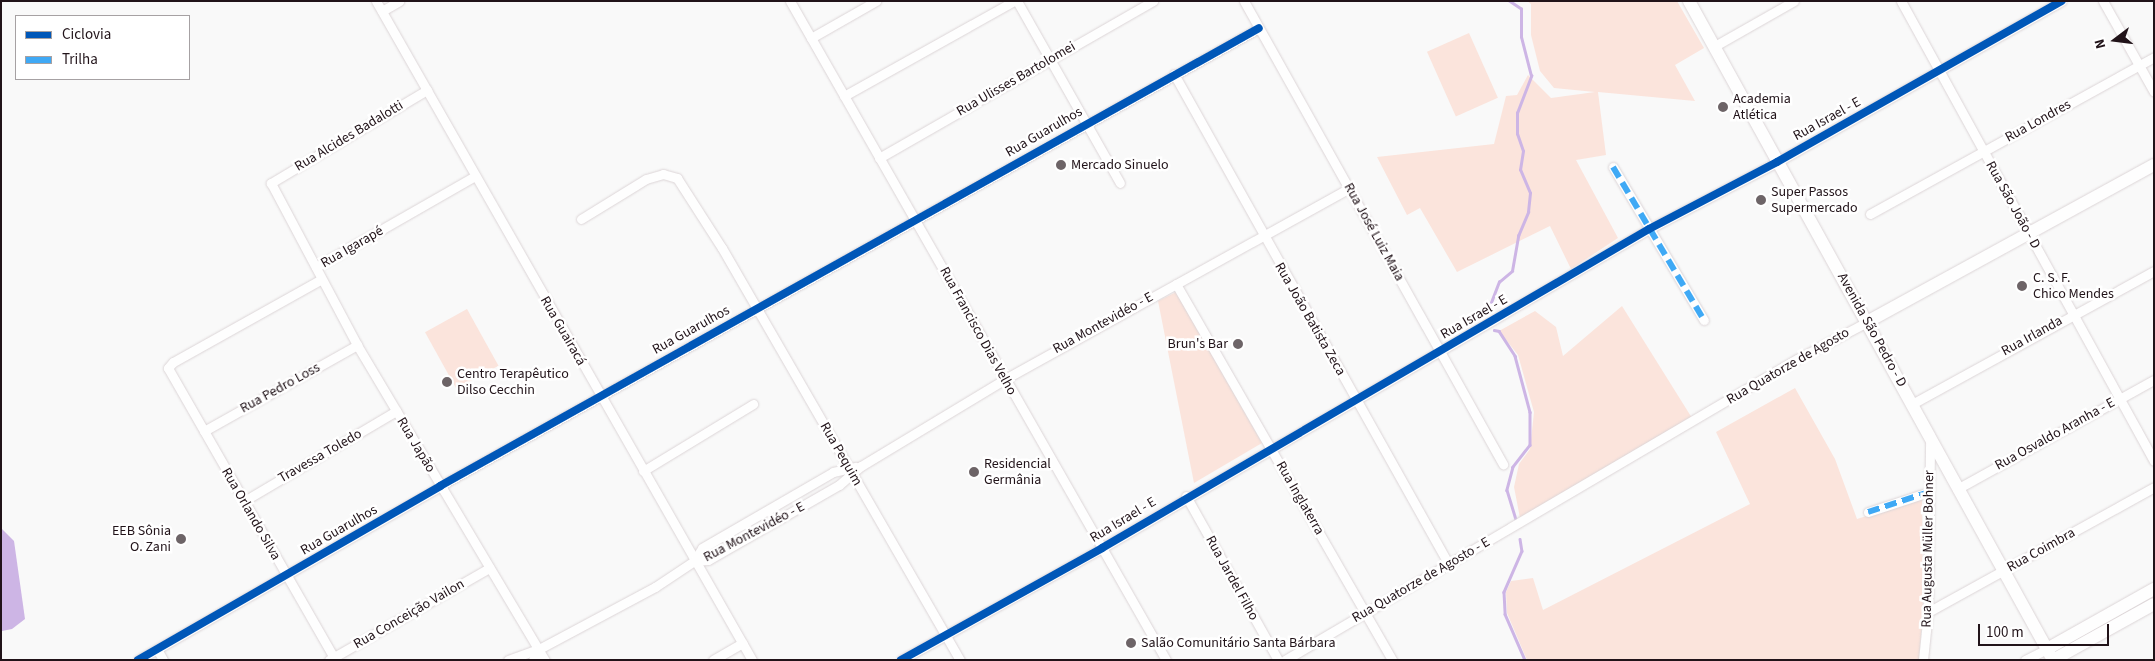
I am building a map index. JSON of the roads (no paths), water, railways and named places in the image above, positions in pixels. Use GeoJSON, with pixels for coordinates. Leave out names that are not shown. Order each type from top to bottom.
{"type":"FeatureCollection","features":[{"type":"Feature","properties":{"kind":"street","name":"Rua Guairacá"},"geometry":{"type":"LineString","coordinates":[[376,1],[752,660]]}},
{"type":"Feature","properties":{"kind":"street"},"geometry":{"type":"LineString","coordinates":[[382,11],[399,1]]}},
{"type":"Feature","properties":{"kind":"street","name":"Rua Francisco Dias Velho"},"geometry":{"type":"LineString","coordinates":[[790,1],[1166,660]]}},
{"type":"Feature","properties":{"kind":"street"},"geometry":{"type":"LineString","coordinates":[[811,38],[876,1]]}},
{"type":"Feature","properties":{"kind":"street"},"geometry":{"type":"LineString","coordinates":[[844,96],[1016,1],[1087,122],[1120,183]]}},
{"type":"Feature","properties":{"kind":"street","name":"Rua Ulisses Bartolomei"},"geometry":{"type":"LineString","coordinates":[[879,158],[1153,1]]}},
{"type":"Feature","properties":{"kind":"street","name":"Rua José Luiz Maia"},"geometry":{"type":"LineString","coordinates":[[1244,1],[1350,188],[1502,464]]}},
{"type":"Feature","properties":{"kind":"street","name":"Avenida São Pedro - D"},"geometry":{"type":"LineString","coordinates":[[1689,1],[2051,657]]}},
{"type":"Feature","properties":{"kind":"street"},"geometry":{"type":"LineString","coordinates":[[1713,47],[1794,1]]}},
{"type":"Feature","properties":{"kind":"street","name":"Rua São João - D"},"geometry":{"type":"LineString","coordinates":[[1901,1],[2154,461]]}},
{"type":"Feature","properties":{"kind":"street","name":"Rua Israel - E"},"geometry":{"type":"LineString","coordinates":[[901,660],[1102,548],[1186,496],[1649,229],[1777,162],[2062,1]]}},
{"type":"Feature","properties":{"kind":"street"},"geometry":{"type":"LineString","coordinates":[[2103,1],[2154,92]]}},
{"type":"Feature","properties":{"kind":"street","name":"Rua Guarulhos"},"geometry":{"type":"LineString","coordinates":[[138,660],[440,486],[916,221],[1087,122],[1259,28]]}},
{"type":"Feature","properties":{"kind":"street","name":"Rua Londres"},"geometry":{"type":"LineString","coordinates":[[1870,214],[2154,57]]}},
{"type":"Feature","properties":{"kind":"street","name":"Rua João Batista Zeca"},"geometry":{"type":"LineString","coordinates":[[1174,74],[1263,236],[1448,563]]}},
{"type":"Feature","properties":{"kind":"street","name":"Rua Alcides Badalotti"},"geometry":{"type":"LineString","coordinates":[[316,267],[271,183],[427,90]]}},
{"type":"Feature","properties":{"kind":"street","name":"Rua Quatorze de Agosto"},"geometry":{"type":"LineString","coordinates":[[1505,530],[1796,359],[2030,234],[2154,165]]}},
{"type":"Feature","properties":{"kind":"street"},"geometry":{"type":"LineString","coordinates":[[1613,167],[1704,320]]}},
{"type":"Feature","properties":{"kind":"street","name":"Rua Pequim"},"geometry":{"type":"LineString","coordinates":[[582,219],[646,179],[663,174],[677,178],[722,248],[960,660]]}},
{"type":"Feature","properties":{"kind":"street","name":"Rua Igarapé"},"geometry":{"type":"LineString","coordinates":[[168,368],[173,362],[320,280],[316,267],[475,176]]}},
{"type":"Feature","properties":{"kind":"street","name":"Rua Montevidéo - E"},"geometry":{"type":"LineString","coordinates":[[694,561],[708,560],[1005,379],[1350,188]]}},
{"type":"Feature","properties":{"kind":"street","name":"Rua Irlanda"},"geometry":{"type":"LineString","coordinates":[[1912,404],[2073,314],[2154,272]]}},
{"type":"Feature","properties":{"kind":"street","name":"Rua Japão"},"geometry":{"type":"LineString","coordinates":[[320,280],[396,412],[545,660]]}},
{"type":"Feature","properties":{"kind":"street","name":"Rua Inglaterra"},"geometry":{"type":"LineString","coordinates":[[1176,284],[1392,660]]}},
{"type":"Feature","properties":{"kind":"street","name":"Rua Pedro Loss"},"geometry":{"type":"LineString","coordinates":[[204,432],[357,345]]}},
{"type":"Feature","properties":{"kind":"street","name":"Rua Orlando Silva"},"geometry":{"type":"LineString","coordinates":[[168,368],[333,659]]}},
{"type":"Feature","properties":{"kind":"street","name":"Rua Osvaldo Aranha - E"},"geometry":{"type":"LineString","coordinates":[[1957,489],[2154,380]]}},
{"type":"Feature","properties":{"kind":"street"},"geometry":{"type":"LineString","coordinates":[[643,471],[753,404]]}},
{"type":"Feature","properties":{"kind":"street","name":"Travessa Toledo"},"geometry":{"type":"LineString","coordinates":[[244,500],[396,412]]}},
{"type":"Feature","properties":{"kind":"street","name":"Rua Augusta Müller Bohner"},"geometry":{"type":"LineString","coordinates":[[1923,660],[1928,612],[1930,439]]}},
{"type":"Feature","properties":{"kind":"street","name":"Rua Montevidéo - E"},"geometry":{"type":"LineString","coordinates":[[508,660],[539,649],[655,586],[694,561],[702,548],[832,472],[852,471]]}},
{"type":"Feature","properties":{"kind":"street","name":"Rua Coimbra"},"geometry":{"type":"LineString","coordinates":[[1928,612],[2154,487]]}},
{"type":"Feature","properties":{"kind":"street"},"geometry":{"type":"LineString","coordinates":[[1868,512],[1930,492]]}},
{"type":"Feature","properties":{"kind":"street","name":"Rua Jardel Filho"},"geometry":{"type":"LineString","coordinates":[[1186,496],[1278,660]]}},
{"type":"Feature","properties":{"kind":"street","name":"Rua Quatorze de Agosto - E"},"geometry":{"type":"LineString","coordinates":[[1285,660],[1505,530]]}},
{"type":"Feature","properties":{"kind":"street","name":"Rua Conceição Vailon"},"geometry":{"type":"LineString","coordinates":[[333,659],[489,568]]}},
{"type":"Feature","properties":{"kind":"street"},"geometry":{"type":"LineString","coordinates":[[2025,660],[2051,657],[2132,608],[2154,589]]}},
{"type":"Feature","properties":{"kind":"street"},"geometry":{"type":"LineString","coordinates":[[2132,608],[2154,604]]}},
{"type":"Feature","properties":{"kind":"street"},"geometry":{"type":"LineString","coordinates":[[713,660],[742,643]]}},
{"type":"Feature","properties":{"kind":"street"},"geometry":{"type":"LineString","coordinates":[[533,660],[539,649]]}},
{"type":"Feature","properties":{"kind":"street"},"geometry":{"type":"LineString","coordinates":[[158,650],[163,660]]}},
{"type":"Feature","properties":{"kind":"waterway"},"geometry":{"type":"LineString","coordinates":[[1490,305],[1499,282],[1512,271],[1518,236],[1528,212],[1530,193],[1520,170],[1523,151],[1517,134],[1517,113],[1531,76],[1521,37],[1521,9],[1509,1]]}},
{"type":"Feature","properties":{"kind":"waterway"},"geometry":{"type":"LineString","coordinates":[[1494,330],[1499,331],[1515,356],[1530,412],[1530,445],[1513,467],[1507,490],[1517,522]]}},
{"type":"Feature","properties":{"kind":"waterway"},"geometry":{"type":"LineString","coordinates":[[1520,539],[1522,551],[1504,592],[1505,614],[1525,660]]}},
{"type":"Feature","properties":{"kind":"place","name":"Academia Atlética"},"geometry":{"type":"Point","coordinates":[1723,107]}},
{"type":"Feature","properties":{"kind":"place","name":"Mercado Sinuelo"},"geometry":{"type":"Point","coordinates":[1061,165]}},
{"type":"Feature","properties":{"kind":"place","name":"Super Passos Supermercado"},"geometry":{"type":"Point","coordinates":[1761,200]}},
{"type":"Feature","properties":{"kind":"place","name":"C. S. F. Chico Mendes"},"geometry":{"type":"Point","coordinates":[2022,286]}},
{"type":"Feature","properties":{"kind":"place","name":"Brun's Bar"},"geometry":{"type":"Point","coordinates":[1238,344]}},
{"type":"Feature","properties":{"kind":"place","name":"Centro Terapêutico Dilso Cecchin"},"geometry":{"type":"Point","coordinates":[447,382]}},
{"type":"Feature","properties":{"kind":"place","name":"Residencial Germânia"},"geometry":{"type":"Point","coordinates":[974,472]}},
{"type":"Feature","properties":{"kind":"place","name":"EEB Sônia O. Zani"},"geometry":{"type":"Point","coordinates":[181,539]}},
{"type":"Feature","properties":{"kind":"place","name":"Salão Comunitário Santa Bárbara"},"geometry":{"type":"Point","coordinates":[1131,643]}}]}
